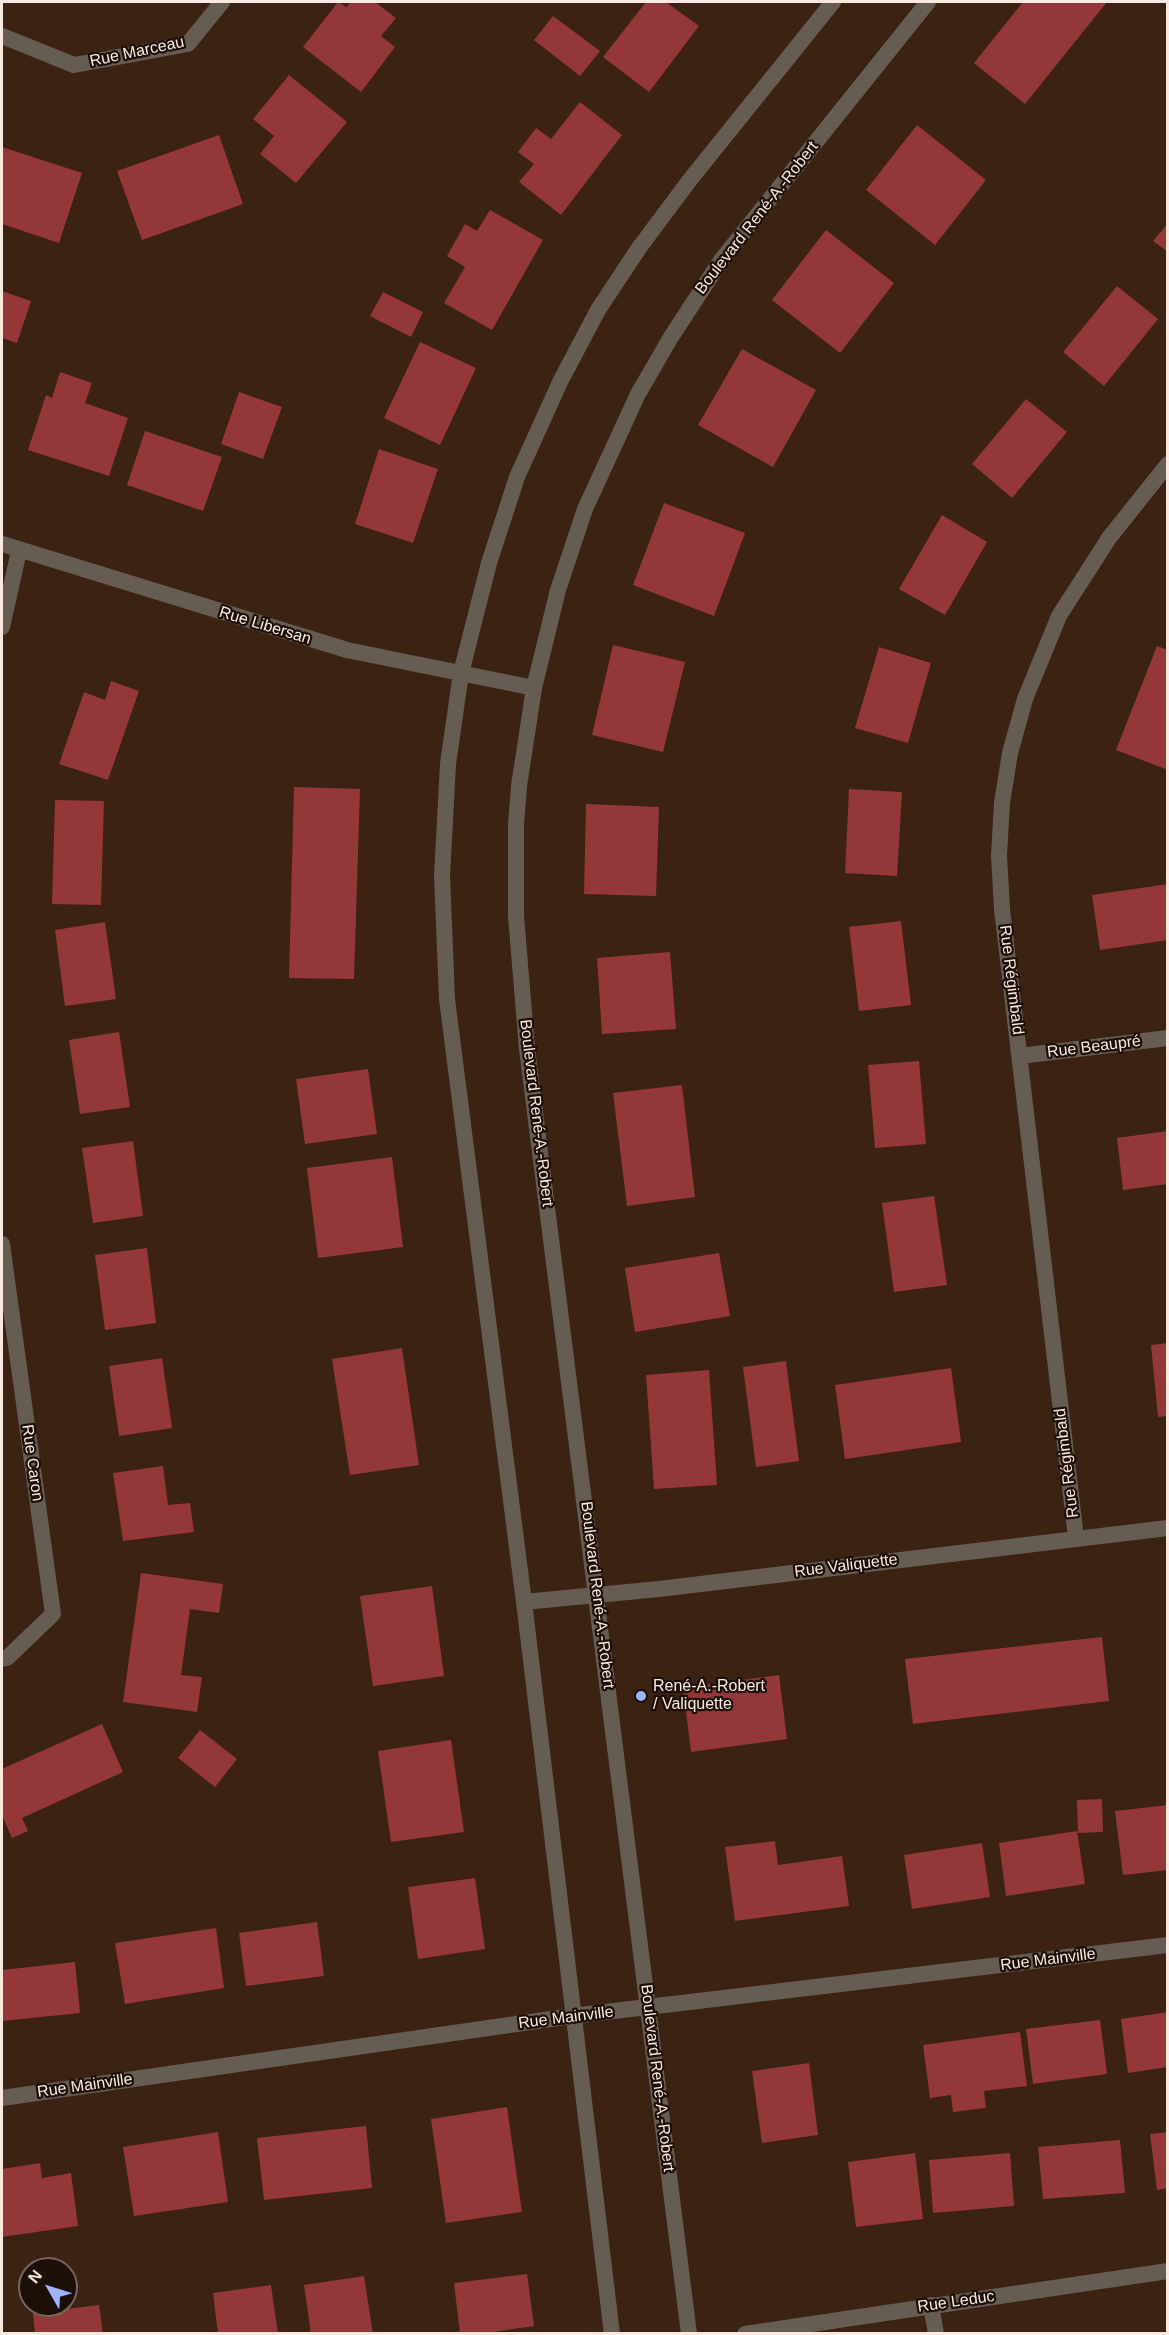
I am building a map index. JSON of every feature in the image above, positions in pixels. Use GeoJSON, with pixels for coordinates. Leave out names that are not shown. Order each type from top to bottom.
{"type":"FeatureCollection","features":[{"type":"Feature","properties":{"kind":"street","name":"Rue Marceau"},"geometry":{"type":"LineString","coordinates":[[2,36],[74,65],[188,44],[222,2]]}},
{"type":"Feature","properties":{"kind":"street"},"geometry":{"type":"LineString","coordinates":[[612,2334],[444,958],[442,876],[450,745],[461,673],[489,563],[517,477],[578,346],[639,248],[662,216],[833,2]]}},
{"type":"Feature","properties":{"kind":"street","name":"Boulevard René-A.-Robert"},"geometry":{"type":"LineString","coordinates":[[689,2334],[527,1049],[516,916],[517,815],[534,688],[553,606],[585,509],[629,413],[654,365],[722,260],[928,2]]}},
{"type":"Feature","properties":{"kind":"street","name":"Rue Régimbald"},"geometry":{"type":"LineString","coordinates":[[1076,1538],[1000,883],[1002,802],[1010,753],[1025,699],[1059,616],[1109,538],[1167,464]]}},
{"type":"Feature","properties":{"kind":"street","name":"Rue Libersan"},"geometry":{"type":"LineString","coordinates":[[2,544],[347,650],[534,688]]}},
{"type":"Feature","properties":{"kind":"street"},"geometry":{"type":"LineString","coordinates":[[2,627],[19,551]]}},
{"type":"Feature","properties":{"kind":"street","name":"Rue Beaupré"},"geometry":{"type":"LineString","coordinates":[[1020,1056],[1167,1038]]}},
{"type":"Feature","properties":{"kind":"street","name":"Rue Caron"},"geometry":{"type":"LineString","coordinates":[[2,1244],[53,1614],[7,1658],[2,1659]]}},
{"type":"Feature","properties":{"kind":"street","name":"Rue Valiquette"},"geometry":{"type":"LineString","coordinates":[[524,1602],[1167,1528]]}},
{"type":"Feature","properties":{"kind":"street","name":"Rue Mainville"},"geometry":{"type":"LineString","coordinates":[[2,2098],[572,2016],[1167,1946]]}},
{"type":"Feature","properties":{"kind":"street","name":"Rue Leduc"},"geometry":{"type":"LineString","coordinates":[[745,2334],[795,2330],[931,2305],[1167,2271]]}},
{"type":"Feature","properties":{"kind":"street"},"geometry":{"type":"LineString","coordinates":[[931,2305],[936,2334]]}},
{"type":"Feature","properties":{"kind":"building"},"geometry":{"type":"Polygon","coordinates":[[[338,2],[346,7],[351,2],[375,2],[396,18],[381,36],[395,47],[361,92],[303,47],[338,2]]]}},
{"type":"Feature","properties":{"kind":"building"},"geometry":{"type":"Polygon","coordinates":[[[646,2],[666,2],[699,26],[649,92],[603,57],[646,2]]]}},
{"type":"Feature","properties":{"kind":"building"},"geometry":{"type":"Polygon","coordinates":[[[1023,2],[1107,2],[1025,104],[974,63],[1023,2]]]}},
{"type":"Feature","properties":{"kind":"building"},"geometry":{"type":"Polygon","coordinates":[[[553,16],[600,51],[580,76],[534,40],[553,16]]]}},
{"type":"Feature","properties":{"kind":"building"},"geometry":{"type":"Polygon","coordinates":[[[289,75],[347,122],[296,183],[260,154],[274,136],[253,119],[289,75]]]}},
{"type":"Feature","properties":{"kind":"building"},"geometry":{"type":"Polygon","coordinates":[[[580,102],[622,135],[561,215],[519,182],[534,164],[518,152],[536,128],[551,139],[580,102]]]}},
{"type":"Feature","properties":{"kind":"building"},"geometry":{"type":"Polygon","coordinates":[[[917,125],[986,180],[935,245],[866,190],[917,125]]]}},
{"type":"Feature","properties":{"kind":"building"},"geometry":{"type":"Polygon","coordinates":[[[219,135],[243,204],[142,240],[117,171],[219,135]]]}},
{"type":"Feature","properties":{"kind":"building"},"geometry":{"type":"Polygon","coordinates":[[[2,147],[82,173],[59,243],[2,224],[2,147]]]}},
{"type":"Feature","properties":{"kind":"building"},"geometry":{"type":"Polygon","coordinates":[[[490,210],[543,240],[492,330],[444,303],[465,267],[447,256],[465,224],[477,231],[490,210]]]}},
{"type":"Feature","properties":{"kind":"building"},"geometry":{"type":"Polygon","coordinates":[[[1168,223],[1168,252],[1153,241],[1168,223]]]}},
{"type":"Feature","properties":{"kind":"building"},"geometry":{"type":"Polygon","coordinates":[[[826,230],[894,283],[840,353],[772,300],[826,230]]]}},
{"type":"Feature","properties":{"kind":"building"},"geometry":{"type":"Polygon","coordinates":[[[1117,286],[1158,319],[1104,386],[1063,352],[1117,286]]]}},
{"type":"Feature","properties":{"kind":"building"},"geometry":{"type":"Polygon","coordinates":[[[2,291],[31,301],[17,343],[2,338],[2,291]]]}},
{"type":"Feature","properties":{"kind":"building"},"geometry":{"type":"Polygon","coordinates":[[[383,292],[423,312],[411,337],[370,316],[383,292]]]}},
{"type":"Feature","properties":{"kind":"building"},"geometry":{"type":"Polygon","coordinates":[[[420,342],[476,368],[440,445],[384,418],[420,342]]]}},
{"type":"Feature","properties":{"kind":"building"},"geometry":{"type":"Polygon","coordinates":[[[742,349],[816,390],[773,467],[698,425],[742,349]]]}},
{"type":"Feature","properties":{"kind":"building"},"geometry":{"type":"Polygon","coordinates":[[[60,372],[92,383],[85,403],[128,418],[109,476],[28,450],[46,395],[52,398],[60,372]]]}},
{"type":"Feature","properties":{"kind":"building"},"geometry":{"type":"Polygon","coordinates":[[[239,392],[282,407],[263,459],[221,444],[239,392]]]}},
{"type":"Feature","properties":{"kind":"building"},"geometry":{"type":"Polygon","coordinates":[[[1026,399],[1067,432],[1012,498],[972,464],[1026,399]]]}},
{"type":"Feature","properties":{"kind":"building"},"geometry":{"type":"Polygon","coordinates":[[[145,431],[222,457],[203,511],[127,485],[145,431]]]}},
{"type":"Feature","properties":{"kind":"building"},"geometry":{"type":"Polygon","coordinates":[[[379,449],[438,469],[413,543],[355,524],[379,449]]]}},
{"type":"Feature","properties":{"kind":"building"},"geometry":{"type":"Polygon","coordinates":[[[664,503],[745,533],[714,616],[633,585],[664,503]]]}},
{"type":"Feature","properties":{"kind":"building"},"geometry":{"type":"Polygon","coordinates":[[[942,515],[987,542],[945,615],[899,589],[942,515]]]}},
{"type":"Feature","properties":{"kind":"building"},"geometry":{"type":"Polygon","coordinates":[[[613,645],[685,662],[663,752],[592,735],[613,645]]]}},
{"type":"Feature","properties":{"kind":"building"},"geometry":{"type":"Polygon","coordinates":[[[1157,646],[1168,650],[1168,770],[1116,750],[1157,646]]]}},
{"type":"Feature","properties":{"kind":"building"},"geometry":{"type":"Polygon","coordinates":[[[879,647],[931,663],[908,743],[855,728],[879,647]]]}},
{"type":"Feature","properties":{"kind":"building"},"geometry":{"type":"Polygon","coordinates":[[[111,681],[139,691],[108,780],[59,764],[84,692],[105,700],[111,681]]]}},
{"type":"Feature","properties":{"kind":"building"},"geometry":{"type":"Polygon","coordinates":[[[294,787],[360,789],[354,979],[289,978],[294,787]]]}},
{"type":"Feature","properties":{"kind":"building"},"geometry":{"type":"Polygon","coordinates":[[[849,789],[902,792],[897,876],[845,873],[849,789]]]}},
{"type":"Feature","properties":{"kind":"building"},"geometry":{"type":"Polygon","coordinates":[[[55,800],[104,801],[101,905],[52,904],[55,800]]]}},
{"type":"Feature","properties":{"kind":"building"},"geometry":{"type":"Polygon","coordinates":[[[586,804],[659,807],[656,896],[584,894],[586,804]]]}},
{"type":"Feature","properties":{"kind":"building"},"geometry":{"type":"Polygon","coordinates":[[[1168,884],[1168,940],[1100,950],[1092,895],[1168,884]]]}},
{"type":"Feature","properties":{"kind":"building"},"geometry":{"type":"Polygon","coordinates":[[[901,921],[911,1005],[859,1011],[849,927],[901,921]]]}},
{"type":"Feature","properties":{"kind":"building"},"geometry":{"type":"Polygon","coordinates":[[[105,922],[116,999],[65,1006],[55,930],[105,922]]]}},
{"type":"Feature","properties":{"kind":"building"},"geometry":{"type":"Polygon","coordinates":[[[670,952],[676,1029],[602,1034],[597,958],[670,952]]]}},
{"type":"Feature","properties":{"kind":"building"},"geometry":{"type":"Polygon","coordinates":[[[119,1032],[130,1107],[80,1114],[69,1040],[119,1032]]]}},
{"type":"Feature","properties":{"kind":"building"},"geometry":{"type":"Polygon","coordinates":[[[919,1061],[926,1144],[875,1148],[868,1065],[919,1061]]]}},
{"type":"Feature","properties":{"kind":"building"},"geometry":{"type":"Polygon","coordinates":[[[368,1069],[377,1134],[305,1144],[296,1079],[368,1069]]]}},
{"type":"Feature","properties":{"kind":"building"},"geometry":{"type":"Polygon","coordinates":[[[682,1085],[695,1197],[627,1206],[613,1093],[682,1085]]]}},
{"type":"Feature","properties":{"kind":"building"},"geometry":{"type":"Polygon","coordinates":[[[1168,1131],[1168,1184],[1123,1190],[1117,1138],[1168,1131]]]}},
{"type":"Feature","properties":{"kind":"building"},"geometry":{"type":"Polygon","coordinates":[[[133,1141],[143,1216],[93,1223],[82,1148],[133,1141]]]}},
{"type":"Feature","properties":{"kind":"building"},"geometry":{"type":"Polygon","coordinates":[[[392,1157],[403,1247],[318,1258],[307,1168],[392,1157]]]}},
{"type":"Feature","properties":{"kind":"building"},"geometry":{"type":"Polygon","coordinates":[[[934,1196],[947,1285],[894,1292],[882,1203],[934,1196]]]}},
{"type":"Feature","properties":{"kind":"building"},"geometry":{"type":"Polygon","coordinates":[[[147,1248],[156,1323],[105,1330],[95,1255],[147,1248]]]}},
{"type":"Feature","properties":{"kind":"building"},"geometry":{"type":"Polygon","coordinates":[[[719,1253],[730,1316],[635,1332],[625,1268],[719,1253]]]}},
{"type":"Feature","properties":{"kind":"building"},"geometry":{"type":"Polygon","coordinates":[[[1168,1343],[1168,1416],[1158,1417],[1151,1345],[1168,1343]]]}},
{"type":"Feature","properties":{"kind":"building"},"geometry":{"type":"Polygon","coordinates":[[[402,1348],[419,1465],[350,1475],[332,1359],[402,1348]]]}},
{"type":"Feature","properties":{"kind":"building"},"geometry":{"type":"Polygon","coordinates":[[[162,1358],[172,1428],[119,1436],[109,1366],[162,1358]]]}},
{"type":"Feature","properties":{"kind":"building"},"geometry":{"type":"Polygon","coordinates":[[[786,1361],[799,1461],[756,1467],[743,1367],[786,1361]]]}},
{"type":"Feature","properties":{"kind":"building"},"geometry":{"type":"Polygon","coordinates":[[[951,1368],[961,1442],[845,1459],[835,1385],[951,1368]]]}},
{"type":"Feature","properties":{"kind":"building"},"geometry":{"type":"Polygon","coordinates":[[[709,1370],[717,1485],[654,1489],[646,1375],[709,1370]]]}},
{"type":"Feature","properties":{"kind":"building"},"geometry":{"type":"Polygon","coordinates":[[[163,1466],[168,1505],[190,1503],[194,1532],[123,1541],[113,1473],[163,1466]]]}},
{"type":"Feature","properties":{"kind":"building"},"geometry":{"type":"Polygon","coordinates":[[[141,1573],[223,1584],[219,1613],[190,1609],[181,1675],[202,1677],[197,1712],[123,1702],[141,1573]]]}},
{"type":"Feature","properties":{"kind":"building"},"geometry":{"type":"Polygon","coordinates":[[[432,1586],[444,1676],[373,1686],[360,1596],[432,1586]]]}},
{"type":"Feature","properties":{"kind":"building"},"geometry":{"type":"Polygon","coordinates":[[[1102,1637],[1109,1701],[913,1724],[905,1659],[1102,1637]]]}},
{"type":"Feature","properties":{"kind":"building"},"geometry":{"type":"Polygon","coordinates":[[[779,1675],[787,1739],[691,1752],[683,1688],[779,1675]]]}},
{"type":"Feature","properties":{"kind":"building"},"geometry":{"type":"Polygon","coordinates":[[[102,1724],[123,1772],[22,1818],[28,1831],[12,1838],[2,1815],[2,1769],[102,1724]]]}},
{"type":"Feature","properties":{"kind":"building"},"geometry":{"type":"Polygon","coordinates":[[[200,1730],[237,1759],[215,1787],[178,1758],[200,1730]]]}},
{"type":"Feature","properties":{"kind":"building"},"geometry":{"type":"Polygon","coordinates":[[[451,1740],[464,1832],[391,1842],[378,1751],[451,1740]]]}},
{"type":"Feature","properties":{"kind":"building"},"geometry":{"type":"Polygon","coordinates":[[[1102,1799],[1103,1832],[1078,1833],[1077,1800],[1102,1799]]]}},
{"type":"Feature","properties":{"kind":"building"},"geometry":{"type":"Polygon","coordinates":[[[1168,1805],[1168,1870],[1123,1875],[1115,1811],[1168,1805]]]}},
{"type":"Feature","properties":{"kind":"building"},"geometry":{"type":"Polygon","coordinates":[[[1077,1831],[1085,1884],[1006,1896],[999,1843],[1077,1831]]]}},
{"type":"Feature","properties":{"kind":"building"},"geometry":{"type":"Polygon","coordinates":[[[775,1841],[778,1865],[842,1856],[849,1906],[735,1921],[725,1847],[775,1841]]]}},
{"type":"Feature","properties":{"kind":"building"},"geometry":{"type":"Polygon","coordinates":[[[982,1843],[990,1897],[912,1909],[904,1855],[982,1843]]]}},
{"type":"Feature","properties":{"kind":"building"},"geometry":{"type":"Polygon","coordinates":[[[475,1878],[485,1949],[418,1959],[408,1887],[475,1878]]]}},
{"type":"Feature","properties":{"kind":"building"},"geometry":{"type":"Polygon","coordinates":[[[317,1922],[324,1976],[246,1986],[239,1933],[317,1922]]]}},
{"type":"Feature","properties":{"kind":"building"},"geometry":{"type":"Polygon","coordinates":[[[216,1928],[224,1988],[125,2004],[115,1943],[216,1928]]]}},
{"type":"Feature","properties":{"kind":"building"},"geometry":{"type":"Polygon","coordinates":[[[75,1962],[80,2013],[2,2021],[2,1970],[75,1962]]]}},
{"type":"Feature","properties":{"kind":"building"},"geometry":{"type":"Polygon","coordinates":[[[1168,2012],[1168,2067],[1128,2073],[1121,2019],[1168,2012]]]}},
{"type":"Feature","properties":{"kind":"building"},"geometry":{"type":"Polygon","coordinates":[[[1100,2020],[1107,2074],[1033,2084],[1026,2029],[1100,2020]]]}},
{"type":"Feature","properties":{"kind":"building"},"geometry":{"type":"Polygon","coordinates":[[[1020,2032],[1027,2086],[984,2091],[986,2108],[953,2112],[951,2095],[930,2098],[923,2045],[1020,2032]]]}},
{"type":"Feature","properties":{"kind":"building"},"geometry":{"type":"Polygon","coordinates":[[[809,2063],[818,2135],[762,2143],[752,2071],[809,2063]]]}},
{"type":"Feature","properties":{"kind":"building"},"geometry":{"type":"Polygon","coordinates":[[[507,2107],[522,2212],[446,2223],[431,2119],[507,2107]]]}},
{"type":"Feature","properties":{"kind":"building"},"geometry":{"type":"Polygon","coordinates":[[[366,2126],[372,2188],[264,2200],[257,2138],[366,2126]]]}},
{"type":"Feature","properties":{"kind":"building"},"geometry":{"type":"Polygon","coordinates":[[[218,2132],[228,2202],[134,2216],[123,2147],[218,2132]]]}},
{"type":"Feature","properties":{"kind":"building"},"geometry":{"type":"Polygon","coordinates":[[[1168,2132],[1168,2188],[1157,2190],[1150,2134],[1168,2132]]]}},
{"type":"Feature","properties":{"kind":"building"},"geometry":{"type":"Polygon","coordinates":[[[1120,2140],[1125,2193],[1043,2199],[1038,2147],[1120,2140]]]}},
{"type":"Feature","properties":{"kind":"building"},"geometry":{"type":"Polygon","coordinates":[[[915,2153],[923,2219],[856,2227],[848,2162],[915,2153]]]}},
{"type":"Feature","properties":{"kind":"building"},"geometry":{"type":"Polygon","coordinates":[[[1010,2153],[1014,2206],[933,2213],[929,2160],[1010,2153]]]}},
{"type":"Feature","properties":{"kind":"building"},"geometry":{"type":"Polygon","coordinates":[[[40,2163],[42,2178],[71,2173],[78,2226],[2,2237],[2,2169],[40,2163]]]}},
{"type":"Feature","properties":{"kind":"building"},"geometry":{"type":"Polygon","coordinates":[[[527,2274],[534,2326],[479,2334],[460,2334],[454,2283],[527,2274]]]}},
{"type":"Feature","properties":{"kind":"building"},"geometry":{"type":"Polygon","coordinates":[[[364,2276],[373,2334],[311,2334],[304,2285],[364,2276]]]}},
{"type":"Feature","properties":{"kind":"building"},"geometry":{"type":"Polygon","coordinates":[[[271,2285],[278,2334],[218,2334],[213,2293],[271,2285]]]}},
{"type":"Feature","properties":{"kind":"building"},"geometry":{"type":"Polygon","coordinates":[[[99,2305],[103,2334],[35,2334],[33,2317],[78,2317],[78,2308],[99,2305]]]}},
{"type":"Feature","properties":{"kind":"place","name":"René-A.-Robert / Valiquette"},"geometry":{"type":"Point","coordinates":[641,1696]}}]}
